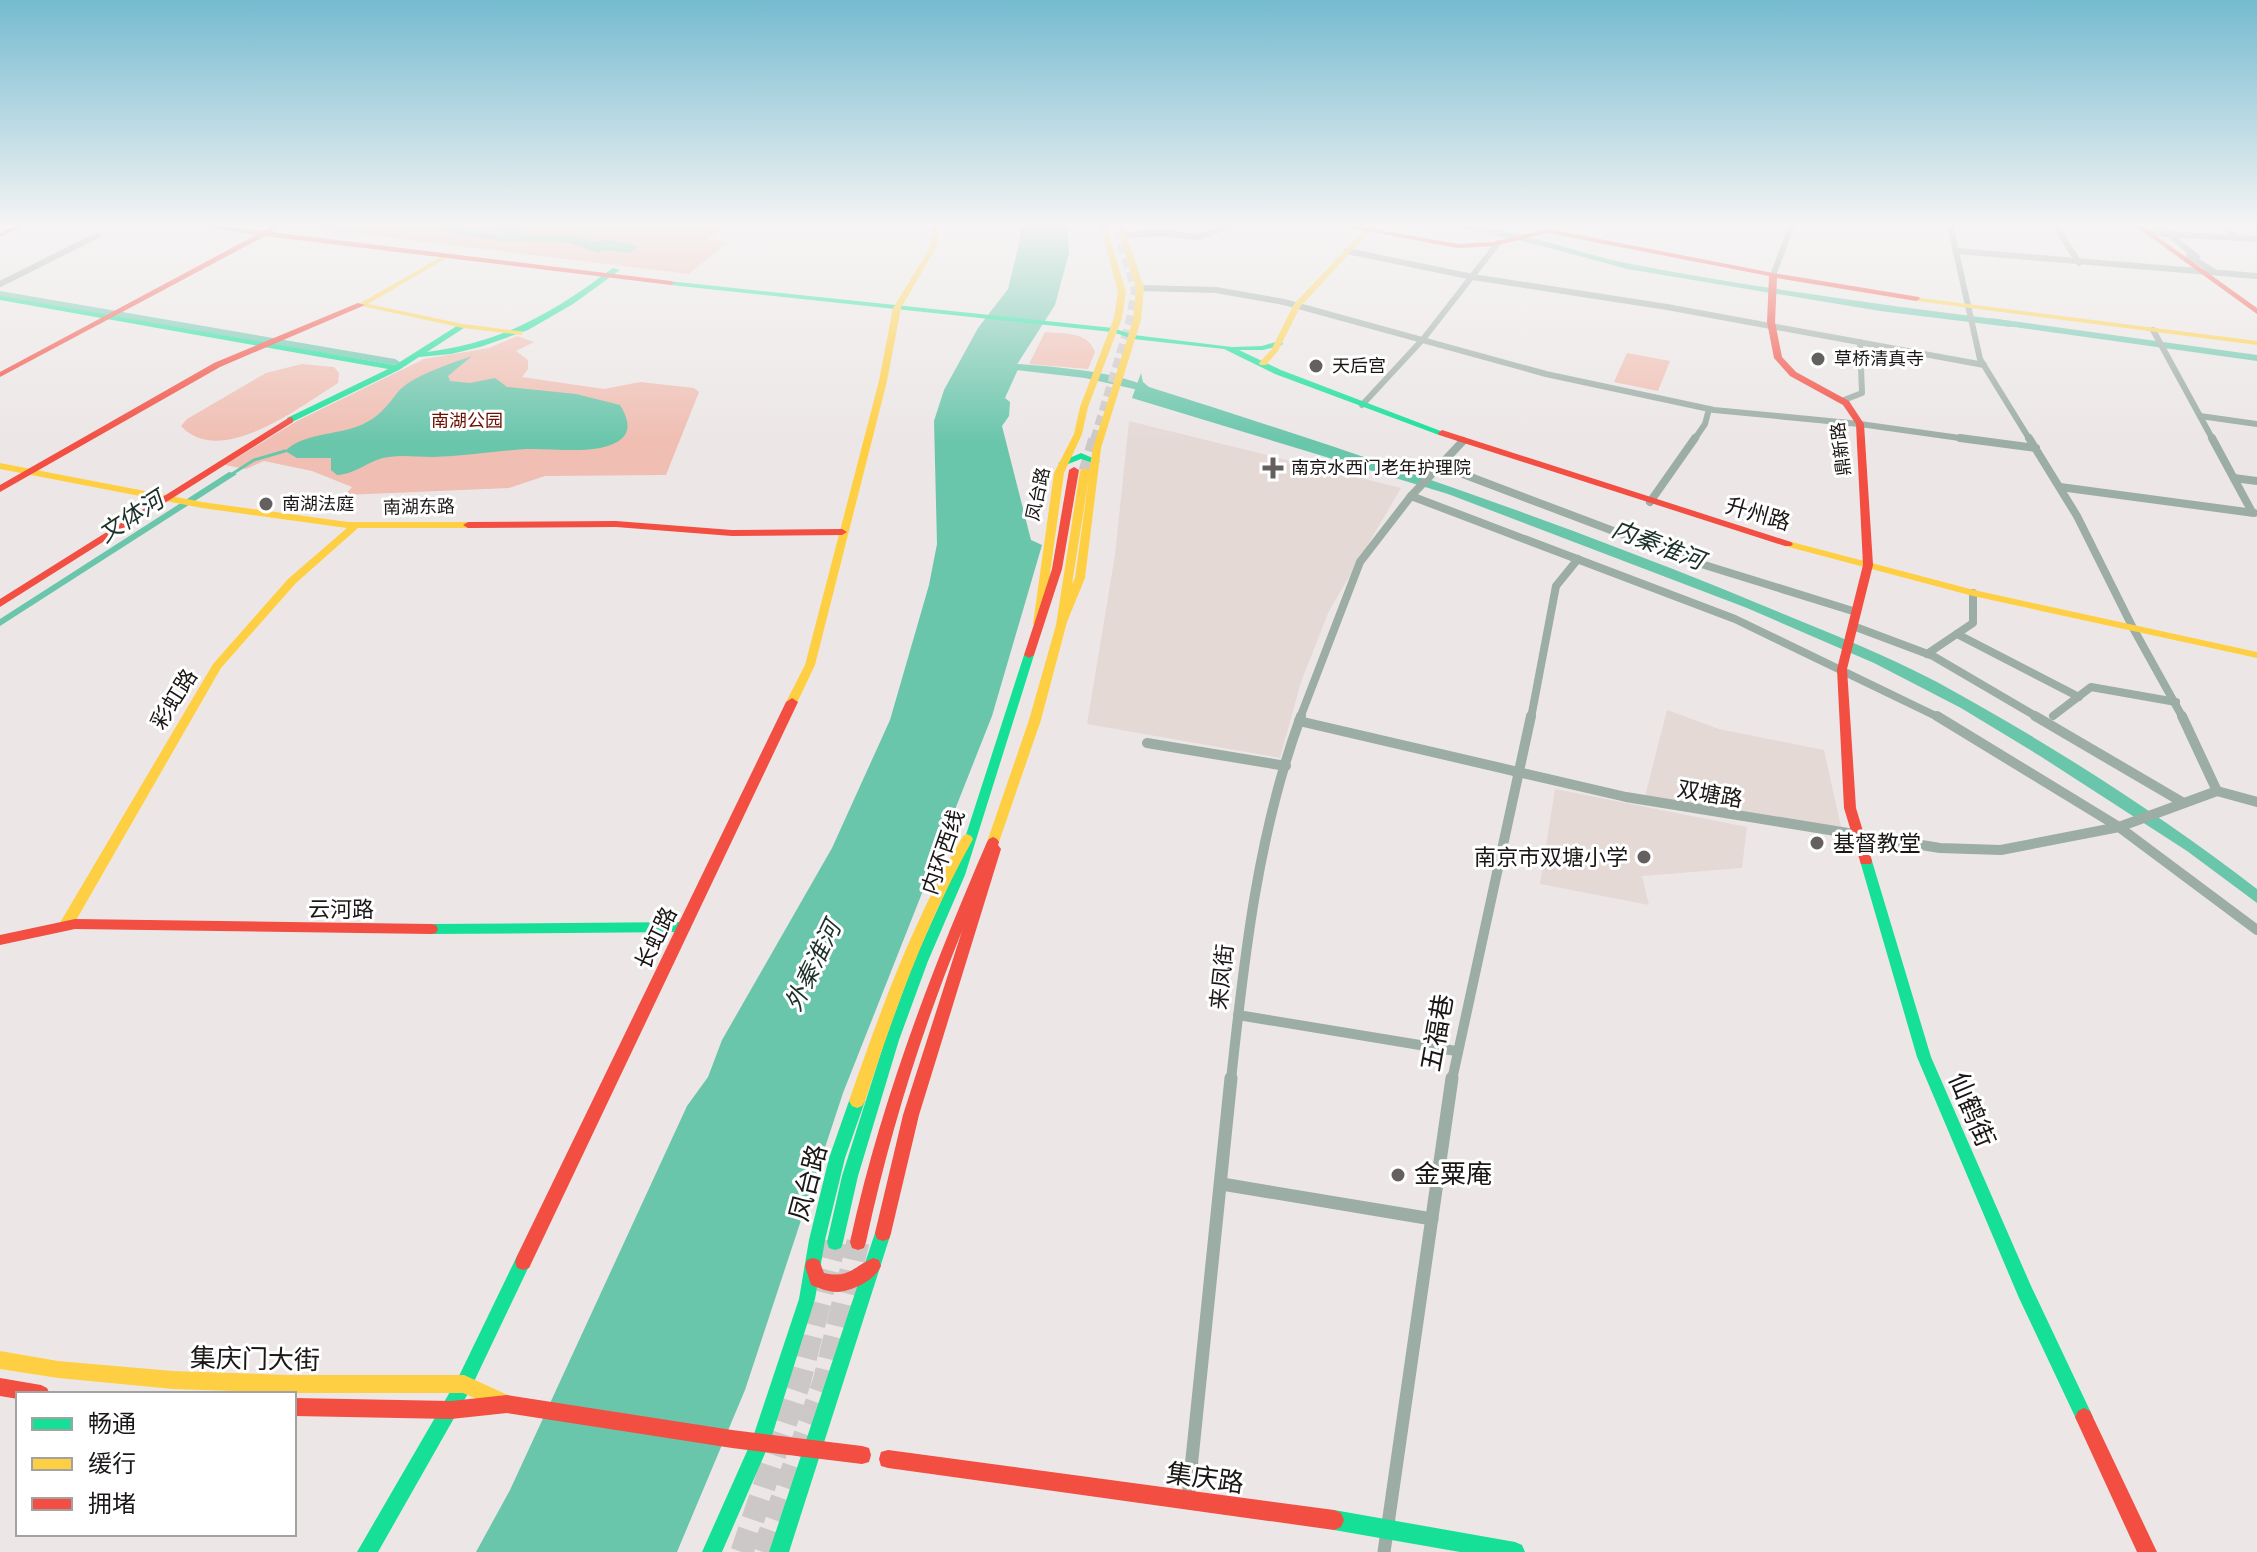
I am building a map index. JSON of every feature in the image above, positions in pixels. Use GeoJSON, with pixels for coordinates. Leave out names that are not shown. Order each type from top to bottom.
{"type":"FeatureCollection","features":[{"type":"Feature","properties":{"kind":"main road"},"geometry":{"type":"LineString","coordinates":[[2,373],[147,297]]}},
{"type":"Feature","properties":{"kind":"main road"},"geometry":{"type":"LineString","coordinates":[[0,489],[143,405],[264,344],[374,297]]}},
{"type":"Feature","properties":{"kind":"main road"},"geometry":{"type":"LineString","coordinates":[[418,355],[491,346],[550,319],[579,297]]}},
{"type":"Feature","properties":{"kind":"main road"},"geometry":{"type":"LineString","coordinates":[[831,297],[1093,326],[1133,337],[1226,347],[1263,348],[1279,343]]}},
{"type":"Feature","properties":{"kind":"main road","name":"长虹路"},"geometry":{"type":"LineString","coordinates":[[367,1552],[464,1384],[810,665],[883,381],[899,305],[903,297]]}},
{"type":"Feature","properties":{"kind":"main road","name":"凤台路"},"geometry":{"type":"LineString","coordinates":[[1074,468],[1078,434],[1089,393],[1113,330],[1120,297]]}},
{"type":"Feature","properties":{"kind":"main road"},"geometry":{"type":"LineString","coordinates":[[1061,625],[1080,578],[1096,461],[1111,395],[1133,337],[1139,297]]}},
{"type":"Feature","properties":{"kind":"main road"},"geometry":{"type":"LineString","coordinates":[[1263,363],[1279,343],[1297,306],[1305,297]]}},
{"type":"Feature","properties":{"kind":"main road","name":"鼎新路"},"geometry":{"type":"LineString","coordinates":[[1772,297],[1772,326],[1782,365],[1844,400],[1856,412],[1860,424],[1868,565]]}},
{"type":"Feature","properties":{"kind":"main road"},"geometry":{"type":"LineString","coordinates":[[1862,297],[1971,315],[2257,343]]}},
{"type":"Feature","properties":{"kind":"main road"},"geometry":{"type":"LineString","coordinates":[[2235,297],[2257,312]]}},
{"type":"Feature","properties":{"kind":"main road"},"geometry":{"type":"LineString","coordinates":[[0,298],[396,368]]}},
{"type":"Feature","properties":{"kind":"main road"},"geometry":{"type":"LineString","coordinates":[[361,305],[463,326],[519,333]]}},
{"type":"Feature","properties":{"kind":"main road"},"geometry":{"type":"LineString","coordinates":[[1119,311],[1128,316],[1138,312]]}},
{"type":"Feature","properties":{"kind":"main road"},"geometry":{"type":"LineString","coordinates":[[0,604],[293,418],[396,368],[463,326]]}},
{"type":"Feature","properties":{"kind":"main road","name":"升州路"},"geometry":{"type":"LineString","coordinates":[[1226,347],[1278,372],[1463,441],[1748,533],[1973,593],[2257,655]]}},
{"type":"Feature","properties":{"kind":"main road"},"geometry":{"type":"LineString","coordinates":[[1074,468],[1081,456],[1096,461]]}},
{"type":"Feature","properties":{"kind":"main road","name":"南湖东路"},"geometry":{"type":"LineString","coordinates":[[0,466],[202,505],[356,525],[616,524],[732,533],[842,532]]}},
{"type":"Feature","properties":{"kind":"main road","name":"内环西线"},"geometry":{"type":"LineString","coordinates":[[858,1242],[871,1175],[890,1110],[938,969],[1002,821],[1061,625],[1074,468]]}},
{"type":"Feature","properties":{"kind":"main road","name":"内环西线"},"geometry":{"type":"LineString","coordinates":[[835,1242],[850,1176],[892,1040],[921,961],[959,875],[1054,583],[1074,468]]}},
{"type":"Feature","properties":{"kind":"main road","name":"彩虹路"},"geometry":{"type":"LineString","coordinates":[[66,925],[217,666],[292,581],[356,525]]}},
{"type":"Feature","properties":{"kind":"main road"},"geometry":{"type":"LineString","coordinates":[[1852,630],[1868,565]]}},
{"type":"Feature","properties":{"kind":"main road","name":"仙鹤街"},"geometry":{"type":"LineString","coordinates":[[1852,630],[1843,664],[1850,808],[1924,1057],[2025,1292],[2147,1552]]}},
{"type":"Feature","properties":{"kind":"main road"},"geometry":{"type":"LineString","coordinates":[[779,1552],[816,1448],[888,1218],[911,1115],[982,898],[1002,821]]}},
{"type":"Feature","properties":{"kind":"main road","name":"凤台路"},"geometry":{"type":"LineString","coordinates":[[712,1552],[761,1442],[807,1299],[837,1158],[879,1036],[906,963],[949,868],[971,832]]}},
{"type":"Feature","properties":{"kind":"main road","name":"云河路"},"geometry":{"type":"LineString","coordinates":[[0,940],[66,925],[431,929],[684,927]]}},
{"type":"Feature","properties":{"kind":"main road"},"geometry":{"type":"LineString","coordinates":[[812,1266],[817,1279],[829,1286],[842,1286],[855,1281],[873,1266]]}},
{"type":"Feature","properties":{"kind":"main road","name":"集庆门大街"},"geometry":{"type":"LineString","coordinates":[[0,1360],[69,1372],[159,1381],[464,1384],[513,1404],[732,1439],[816,1448]]}},
{"type":"Feature","properties":{"kind":"main road"},"geometry":{"type":"LineString","coordinates":[[0,1387],[29,1392]]}},
{"type":"Feature","properties":{"kind":"main road","name":"集庆门大街"},"geometry":{"type":"LineString","coordinates":[[296,1407],[451,1410],[513,1404]]}},
{"type":"Feature","properties":{"kind":"main road"},"geometry":{"type":"LineString","coordinates":[[816,1448],[862,1455]]}},
{"type":"Feature","properties":{"kind":"main road","name":"集庆路"},"geometry":{"type":"LineString","coordinates":[[888,1459],[1188,1498],[1387,1528],[1515,1552]]}},
{"type":"Feature","properties":{"kind":"street"},"geometry":{"type":"LineString","coordinates":[[1254,297],[1424,338],[1546,374],[1709,409],[1860,424],[2036,448]]}},
{"type":"Feature","properties":{"kind":"street"},"geometry":{"type":"LineString","coordinates":[[1362,405],[1457,297]]}},
{"type":"Feature","properties":{"kind":"street"},"geometry":{"type":"LineString","coordinates":[[1598,297],[1984,365]]}},
{"type":"Feature","properties":{"kind":"street"},"geometry":{"type":"LineString","coordinates":[[1967,297],[1984,365],[2060,487],[2133,628],[2176,702],[2217,791]]}},
{"type":"Feature","properties":{"kind":"street"},"geometry":{"type":"LineString","coordinates":[[2156,333],[2255,513]]}},
{"type":"Feature","properties":{"kind":"street"},"geometry":{"type":"LineString","coordinates":[[1844,400],[1862,393],[1860,342]]}},
{"type":"Feature","properties":{"kind":"street"},"geometry":{"type":"LineString","coordinates":[[1650,502],[1705,424],[1709,409]]}},
{"type":"Feature","properties":{"kind":"street"},"geometry":{"type":"LineString","coordinates":[[2200,416],[2257,424]]}},
{"type":"Feature","properties":{"kind":"street"},"geometry":{"type":"LineString","coordinates":[[1463,441],[1437,468],[1691,560],[1856,612]]}},
{"type":"Feature","properties":{"kind":"street","name":"来凤街"},"geometry":{"type":"LineString","coordinates":[[1188,1498],[1246,937],[1286,766],[1299,721],[1360,562],[1437,468]]}},
{"type":"Feature","properties":{"kind":"street"},"geometry":{"type":"LineString","coordinates":[[2234,478],[2257,481]]}},
{"type":"Feature","properties":{"kind":"street"},"geometry":{"type":"LineString","coordinates":[[2060,487],[2255,513]]}},
{"type":"Feature","properties":{"kind":"street"},"geometry":{"type":"LineString","coordinates":[[1412,495],[1735,619],[1843,664],[1937,716],[2120,827],[2257,930]]}},
{"type":"Feature","properties":{"kind":"street","name":"五福巷"},"geometry":{"type":"LineString","coordinates":[[1384,1552],[1456,1051],[1520,773],[1556,586],[1578,559]]}},
{"type":"Feature","properties":{"kind":"street"},"geometry":{"type":"LineString","coordinates":[[1927,654],[1973,623],[1973,593]]}},
{"type":"Feature","properties":{"kind":"street"},"geometry":{"type":"LineString","coordinates":[[1852,630],[1927,654],[2182,802],[2217,791],[2254,803]]}},
{"type":"Feature","properties":{"kind":"street"},"geometry":{"type":"LineString","coordinates":[[1957,634],[2079,697]]}},
{"type":"Feature","properties":{"kind":"street"},"geometry":{"type":"LineString","coordinates":[[2053,716],[2091,687],[2176,702]]}},
{"type":"Feature","properties":{"kind":"street","name":"双塘路"},"geometry":{"type":"LineString","coordinates":[[1299,721],[1681,808],[1940,848],[2001,850],[2120,827],[2182,802]]}},
{"type":"Feature","properties":{"kind":"street"},"geometry":{"type":"LineString","coordinates":[[1147,743],[1286,766]]}},
{"type":"Feature","properties":{"kind":"street"},"geometry":{"type":"LineString","coordinates":[[1238,1015],[1456,1051]]}},
{"type":"Feature","properties":{"kind":"street"},"geometry":{"type":"LineString","coordinates":[[1222,1184],[1432,1219]]}},
{"type":"Feature","properties":{"kind":"shaded area"},"geometry":{"type":"Polygon","coordinates":[[[1129,421],[1401,488],[1329,611],[1301,682],[1280,758],[1087,724],[1115,555],[1129,421]]]}},
{"type":"Feature","properties":{"kind":"shaded area"},"geometry":{"type":"Polygon","coordinates":[[[1667,710],[1719,729],[1824,750],[1841,827],[1645,796],[1667,710]]]}},
{"type":"Feature","properties":{"kind":"shaded area","name":"南京市双塘小学"},"geometry":{"type":"Polygon","coordinates":[[[1555,789],[1747,827],[1742,868],[1642,876],[1649,905],[1540,884],[1555,789]]]}},
{"type":"Feature","properties":{"kind":"green space"},"geometry":{"type":"Polygon","coordinates":[[[1045,332],[1074,335],[1087,340],[1095,352],[1088,369],[1029,364],[1045,332]]]}},
{"type":"Feature","properties":{"kind":"green space","name":"南湖公园"},"geometry":{"type":"Polygon","coordinates":[[[517,336],[534,342],[516,351],[528,360],[528,369],[522,377],[604,389],[640,382],[694,388],[699,392],[666,475],[545,476],[509,488],[345,495],[352,487],[312,471],[264,461],[246,469],[225,465],[297,421],[424,359],[489,348],[517,336]]]}},
{"type":"Feature","properties":{"kind":"green space"},"geometry":{"type":"Polygon","coordinates":[[[1627,353],[1670,361],[1658,391],[1614,382],[1627,353]]]}},
{"type":"Feature","properties":{"kind":"green space"},"geometry":{"type":"Polygon","coordinates":[[[302,364],[334,367],[339,373],[338,383],[283,418],[238,437],[217,441],[198,437],[181,426],[187,419],[266,373],[302,364]]]}},
{"type":"Feature","properties":{"kind":"water","name":"外秦淮河"},"geometry":{"type":"Polygon","coordinates":[[[1002,297],[1057,297],[1016,366],[1019,367],[1005,398],[1010,402],[1009,416],[1002,426],[1031,540],[1042,545],[992,716],[843,1093],[745,1390],[677,1552],[476,1552],[510,1490],[687,1106],[708,1077],[722,1040],[832,848],[890,720],[929,585],[937,544],[934,421],[944,390],[978,328],[1002,297]]]}},
{"type":"Feature","properties":{"kind":"water"},"geometry":{"type":"Polygon","coordinates":[[[1990,318],[2257,355],[2257,361],[1992,324],[1990,318]]]}},
{"type":"Feature","properties":{"kind":"water"},"geometry":{"type":"Polygon","coordinates":[[[472,356],[448,376],[450,381],[470,383],[495,378],[507,387],[576,394],[620,405],[627,420],[627,430],[617,442],[585,450],[526,449],[433,457],[389,457],[337,475],[331,470],[331,458],[297,458],[285,451],[303,440],[367,422],[381,412],[404,386],[432,371],[472,356]]]}},
{"type":"Feature","properties":{"kind":"water"},"geometry":{"type":"Polygon","coordinates":[[[1141,373],[1143,382],[1149,387],[1366,458],[1581,534],[1723,589],[1911,669],[2019,729],[2141,805],[2257,889],[2257,903],[2187,851],[2040,756],[1961,708],[1874,663],[1747,608],[1448,494],[1132,398],[1141,373]]]}},
{"type":"Feature","properties":{"kind":"water"},"geometry":{"type":"Polygon","coordinates":[[[229,472],[237,474],[0,626],[0,619],[229,472]]]}},
{"type":"Feature","properties":{"kind":"waterway"},"geometry":{"type":"LineString","coordinates":[[20,297],[113,313]]}},
{"type":"Feature","properties":{"kind":"waterway"},"geometry":{"type":"LineString","coordinates":[[1816,297],[2010,324]]}},
{"type":"Feature","properties":{"kind":"waterway"},"geometry":{"type":"LineString","coordinates":[[121,315],[267,340]]}},
{"type":"Feature","properties":{"kind":"waterway"},"geometry":{"type":"LineString","coordinates":[[274,342],[395,362]]}},
{"type":"Feature","properties":{"kind":"waterway","name":"内秦淮河"},"geometry":{"type":"LineString","coordinates":[[994,365],[1085,375],[1137,386],[1155,395]]}},
{"type":"Feature","properties":{"kind":"waterway","name":"文体河"},"geometry":{"type":"LineString","coordinates":[[232,474],[254,460],[285,451]]}},
{"type":"Feature","properties":{"kind":"tunnel"},"geometry":{"type":"LineString","coordinates":[[1095,440],[1130,324],[1135,297]]}},
{"type":"Feature","properties":{"kind":"tunnel"},"geometry":{"type":"LineString","coordinates":[[1085,471],[1095,438]]}},
{"type":"Feature","properties":{"kind":"tunnel"},"geometry":{"type":"LineString","coordinates":[[742,1552],[799,1383],[835,1242]]}},
{"type":"Feature","properties":{"kind":"tunnel"},"geometry":{"type":"LineString","coordinates":[[763,1552],[824,1382],[858,1242]]}},
{"type":"Feature","properties":{"kind":"traffic: fast"},"geometry":{"type":"LineString","coordinates":[[422,355],[477,346],[502,338],[578,297]]}},
{"type":"Feature","properties":{"kind":"traffic: fast"},"geometry":{"type":"LineString","coordinates":[[807,297],[1113,330]]}},
{"type":"Feature","properties":{"kind":"traffic: fast"},"geometry":{"type":"LineString","coordinates":[[0,298],[396,368]]}},
{"type":"Feature","properties":{"kind":"traffic: fast"},"geometry":{"type":"LineString","coordinates":[[290,420],[396,368],[463,326]]}},
{"type":"Feature","properties":{"kind":"traffic: fast"},"geometry":{"type":"LineString","coordinates":[[1113,330],[1133,337],[1226,347],[1278,372],[1442,433]]}},
{"type":"Feature","properties":{"kind":"traffic: fast"},"geometry":{"type":"LineString","coordinates":[[1235,348],[1263,348],[1279,343]]}},
{"type":"Feature","properties":{"kind":"traffic: fast"},"geometry":{"type":"LineString","coordinates":[[1063,463],[1081,456],[1096,461]]}},
{"type":"Feature","properties":{"kind":"traffic: fast"},"geometry":{"type":"LineString","coordinates":[[835,1242],[850,1176],[892,1040],[921,961],[959,875],[1029,655]]}},
{"type":"Feature","properties":{"kind":"traffic: fast"},"geometry":{"type":"LineString","coordinates":[[1866,861],[1924,1057],[2025,1292],[2084,1417]]}},
{"type":"Feature","properties":{"kind":"traffic: fast"},"geometry":{"type":"LineString","coordinates":[[431,929],[684,927]]}},
{"type":"Feature","properties":{"kind":"traffic: fast"},"geometry":{"type":"LineString","coordinates":[[712,1552],[761,1442],[807,1299],[817,1240],[837,1158],[857,1101]]}},
{"type":"Feature","properties":{"kind":"traffic: fast"},"geometry":{"type":"LineString","coordinates":[[779,1552],[883,1233]]}},
{"type":"Feature","properties":{"kind":"traffic: fast"},"geometry":{"type":"LineString","coordinates":[[367,1552],[464,1384],[523,1262]]}},
{"type":"Feature","properties":{"kind":"traffic: fast"},"geometry":{"type":"LineString","coordinates":[[1334,1520],[1515,1552]]}},
{"type":"Feature","properties":{"kind":"traffic: slow"},"geometry":{"type":"LineString","coordinates":[[374,297],[361,305],[463,326],[519,333]]}},
{"type":"Feature","properties":{"kind":"traffic: slow"},"geometry":{"type":"LineString","coordinates":[[792,702],[810,665],[883,381],[897,308],[903,297]]}},
{"type":"Feature","properties":{"kind":"traffic: slow"},"geometry":{"type":"LineString","coordinates":[[1038,624],[1059,473],[1078,434],[1084,407],[1118,318],[1121,297]]}},
{"type":"Feature","properties":{"kind":"traffic: slow"},"geometry":{"type":"LineString","coordinates":[[1064,619],[1080,578],[1097,448],[1137,320],[1139,297]]}},
{"type":"Feature","properties":{"kind":"traffic: slow"},"geometry":{"type":"LineString","coordinates":[[1263,363],[1274,351],[1297,306],[1305,297]]}},
{"type":"Feature","properties":{"kind":"traffic: slow"},"geometry":{"type":"LineString","coordinates":[[1916,299],[2257,343]]}},
{"type":"Feature","properties":{"kind":"traffic: slow"},"geometry":{"type":"LineString","coordinates":[[0,466],[202,505],[348,525],[468,525]]}},
{"type":"Feature","properties":{"kind":"traffic: slow"},"geometry":{"type":"LineString","coordinates":[[993,842],[1035,720],[1061,625],[1085,471]]}},
{"type":"Feature","properties":{"kind":"traffic: slow"},"geometry":{"type":"LineString","coordinates":[[66,925],[217,666],[292,581],[356,525]]}},
{"type":"Feature","properties":{"kind":"traffic: slow"},"geometry":{"type":"LineString","coordinates":[[1788,544],[1973,593],[2257,655]]}},
{"type":"Feature","properties":{"kind":"traffic: slow"},"geometry":{"type":"LineString","coordinates":[[857,1101],[918,934],[967,839]]}},
{"type":"Feature","properties":{"kind":"traffic: slow"},"geometry":{"type":"LineString","coordinates":[[0,1360],[116,1376],[173,1380],[289,1384],[464,1384],[504,1402]]}},
{"type":"Feature","properties":{"kind":"traffic: jam"},"geometry":{"type":"LineString","coordinates":[[0,375],[145,297]]}},
{"type":"Feature","properties":{"kind":"traffic: jam"},"geometry":{"type":"LineString","coordinates":[[1772,297],[1771,322],[1778,358],[1793,374],[1846,403],[1860,424],[1868,565],[1842,669],[1850,808],[1866,861]]}},
{"type":"Feature","properties":{"kind":"traffic: jam"},"geometry":{"type":"LineString","coordinates":[[1907,297],[1916,299]]}},
{"type":"Feature","properties":{"kind":"traffic: jam"},"geometry":{"type":"LineString","coordinates":[[2237,297],[2257,312]]}},
{"type":"Feature","properties":{"kind":"traffic: jam"},"geometry":{"type":"LineString","coordinates":[[0,489],[217,365],[361,305]]}},
{"type":"Feature","properties":{"kind":"traffic: jam"},"geometry":{"type":"LineString","coordinates":[[0,604],[290,420]]}},
{"type":"Feature","properties":{"kind":"traffic: jam"},"geometry":{"type":"LineString","coordinates":[[1442,433],[1788,544]]}},
{"type":"Feature","properties":{"kind":"traffic: jam"},"geometry":{"type":"LineString","coordinates":[[1029,655],[1057,569],[1074,470]]}},
{"type":"Feature","properties":{"kind":"traffic: jam"},"geometry":{"type":"LineString","coordinates":[[468,525],[616,524],[732,533],[842,532]]}},
{"type":"Feature","properties":{"kind":"traffic: jam"},"geometry":{"type":"LineString","coordinates":[[523,1262],[792,702]]}},
{"type":"Feature","properties":{"kind":"traffic: jam"},"geometry":{"type":"LineString","coordinates":[[858,1242],[869,1190],[898,1088],[952,940],[993,842]]}},
{"type":"Feature","properties":{"kind":"traffic: jam"},"geometry":{"type":"LineString","coordinates":[[883,1233],[911,1115],[995,849]]}},
{"type":"Feature","properties":{"kind":"traffic: jam"},"geometry":{"type":"LineString","coordinates":[[0,940],[75,924],[431,929]]}},
{"type":"Feature","properties":{"kind":"traffic: jam"},"geometry":{"type":"LineString","coordinates":[[813,1266],[817,1279],[833,1283],[853,1279],[873,1266]]}},
{"type":"Feature","properties":{"kind":"traffic: jam"},"geometry":{"type":"LineString","coordinates":[[0,1387],[29,1392]]}},
{"type":"Feature","properties":{"kind":"traffic: jam"},"geometry":{"type":"LineString","coordinates":[[296,1407],[451,1410],[507,1404],[732,1439],[862,1455]]}},
{"type":"Feature","properties":{"kind":"traffic: jam"},"geometry":{"type":"LineString","coordinates":[[2084,1417],[2147,1552]]}},
{"type":"Feature","properties":{"kind":"traffic: jam"},"geometry":{"type":"LineString","coordinates":[[888,1459],[1334,1520]]}},
{"type":"Feature","properties":{"kind":"place","name":"草桥清真寺"},"geometry":{"type":"Point","coordinates":[1818,359]}},
{"type":"Feature","properties":{"kind":"place","name":"天后宫"},"geometry":{"type":"Point","coordinates":[1316,366]}},
{"type":"Feature","properties":{"kind":"place","name":"南京水西门老年护理院"},"geometry":{"type":"Point","coordinates":[1273,468]}},
{"type":"Feature","properties":{"kind":"place","name":"南湖法庭"},"geometry":{"type":"Point","coordinates":[266,504]}},
{"type":"Feature","properties":{"kind":"place","name":"基督教堂"},"geometry":{"type":"Point","coordinates":[1817,843]}},
{"type":"Feature","properties":{"kind":"place","name":"南京市双塘小学"},"geometry":{"type":"Point","coordinates":[1644,857]}},
{"type":"Feature","properties":{"kind":"place","name":"金粟庵"},"geometry":{"type":"Point","coordinates":[1398,1175]}}]}
